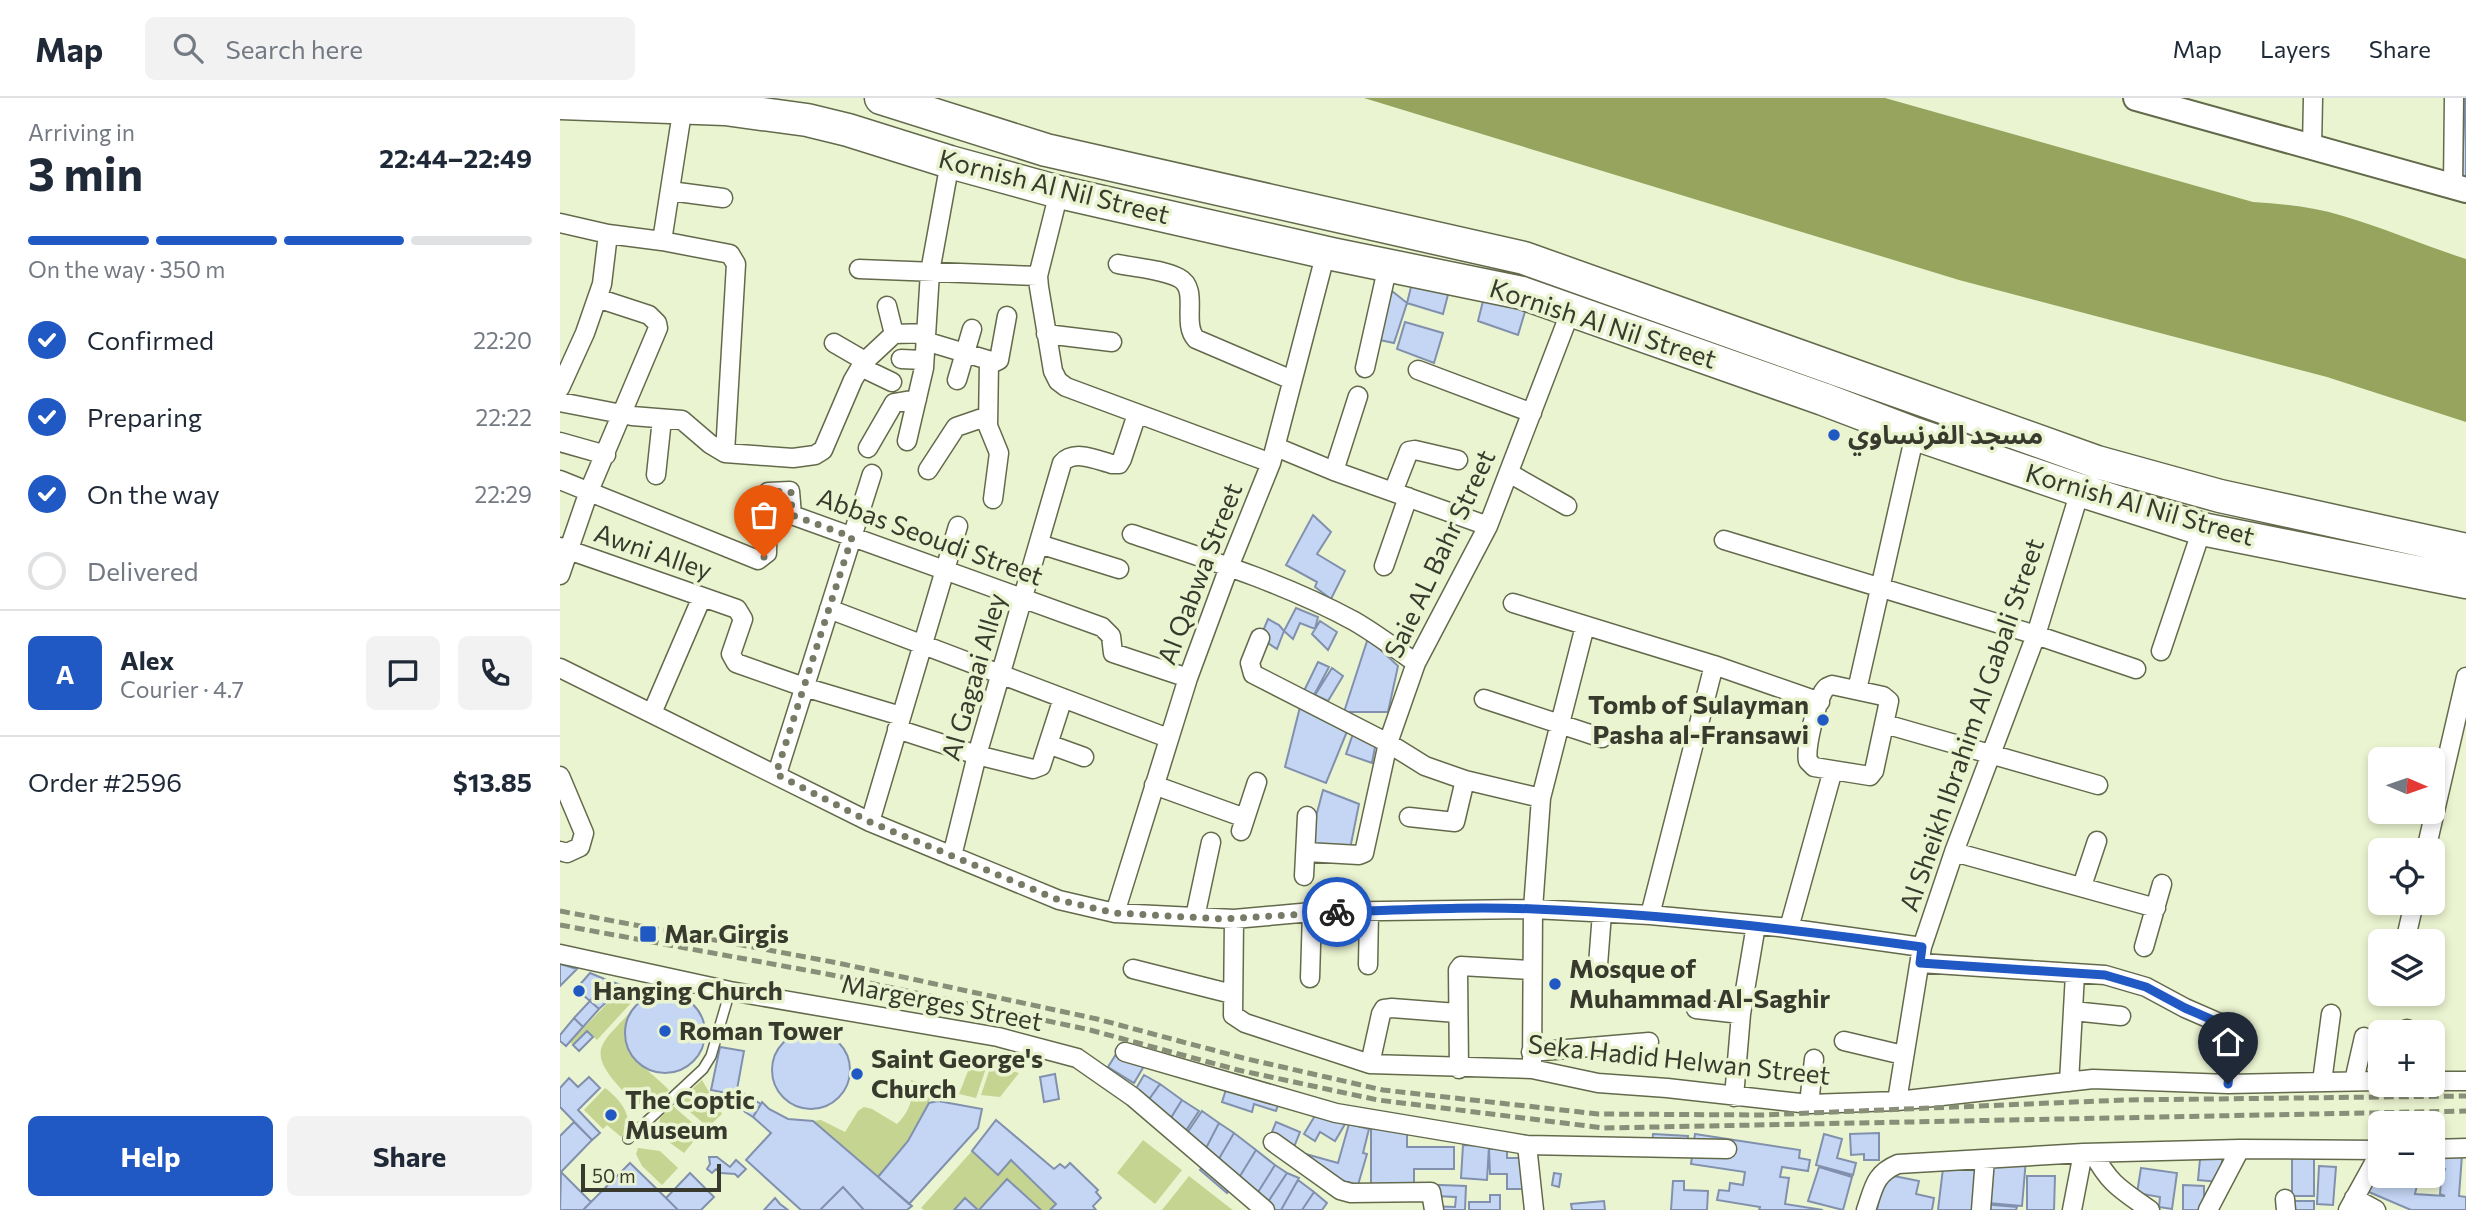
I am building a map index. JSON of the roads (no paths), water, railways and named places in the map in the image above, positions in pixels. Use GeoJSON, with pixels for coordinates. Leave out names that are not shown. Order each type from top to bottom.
{"type":"FeatureCollection","features":[{"type":"Feature","properties":{"kind":"highway","name":"Kornish Al Nil Street"},"geometry":{"type":"LineString","coordinates":[[881,98],[1046,150],[1524,257],[2097,463],[2220,496],[2466,550]]}},
{"type":"Feature","properties":{"kind":"highway","name":"Kornish Al Nil Street"},"geometry":{"type":"LineString","coordinates":[[560,103],[684,106],[807,120],[1059,192],[1326,253],[1522,293],[1915,434],[2080,491],[2202,529],[2466,582]]}},
{"type":"Feature","properties":{"kind":"street"},"geometry":{"type":"LineString","coordinates":[[2136,98],[2178,104],[2312,148],[2460,188],[2454,98]]}},
{"type":"Feature","properties":{"kind":"street"},"geometry":{"type":"LineString","coordinates":[[2312,148],[2314,98]]}},
{"type":"Feature","properties":{"kind":"street"},"geometry":{"type":"LineString","coordinates":[[662,241],[684,106]]}},
{"type":"Feature","properties":{"kind":"street"},"geometry":{"type":"LineString","coordinates":[[907,441],[917,399],[925,345],[930,272],[950,162]]}},
{"type":"Feature","properties":{"kind":"street"},"geometry":{"type":"LineString","coordinates":[[670,191],[723,198]]}},
{"type":"Feature","properties":{"kind":"street"},"geometry":{"type":"LineString","coordinates":[[1059,192],[1038,276],[1053,371],[1058,381],[1066,387],[1137,414],[1334,471],[1488,526]]}},
{"type":"Feature","properties":{"kind":"street"},"geometry":{"type":"LineString","coordinates":[[560,223],[608,234],[727,253],[735,259],[725,453]]}},
{"type":"Feature","properties":{"kind":"street"},"geometry":{"type":"LineString","coordinates":[[560,388],[585,333],[597,298],[605,269],[608,234]]}},
{"type":"Feature","properties":{"kind":"street","name":"Al Qabwa Street"},"geometry":{"type":"LineString","coordinates":[[1115,913],[1188,678],[1274,455],[1326,253]]}},
{"type":"Feature","properties":{"kind":"street"},"geometry":{"type":"LineString","coordinates":[[1118,264],[1171,275],[1182,280],[1189,291],[1189,330],[1196,340],[1292,380]]}},
{"type":"Feature","properties":{"kind":"street"},"geometry":{"type":"LineString","coordinates":[[1365,368],[1388,265]]}},
{"type":"Feature","properties":{"kind":"street"},"geometry":{"type":"LineString","coordinates":[[859,269],[1038,276]]}},
{"type":"Feature","properties":{"kind":"street"},"geometry":{"type":"LineString","coordinates":[[560,575],[564,549],[656,334],[657,323],[649,315],[597,298]]}},
{"type":"Feature","properties":{"kind":"street"},"geometry":{"type":"LineString","coordinates":[[887,306],[894,334]]}},
{"type":"Feature","properties":{"kind":"street","name":"Saie AL Bahr Street"},"geometry":{"type":"LineString","coordinates":[[1306,852],[1364,853],[1388,743],[1416,663],[1488,526],[1572,310]]}},
{"type":"Feature","properties":{"kind":"street"},"geometry":{"type":"LineString","coordinates":[[894,334],[989,362],[999,360],[1007,316]]}},
{"type":"Feature","properties":{"kind":"street"},"geometry":{"type":"LineString","coordinates":[[957,380],[972,329]]}},
{"type":"Feature","properties":{"kind":"street"},"geometry":{"type":"LineString","coordinates":[[560,402],[622,414],[687,422],[710,444],[725,453],[793,458],[815,455],[822,450],[853,380],[864,362],[894,334]]}},
{"type":"Feature","properties":{"kind":"street"},"geometry":{"type":"LineString","coordinates":[[1046,334],[1112,342]]}},
{"type":"Feature","properties":{"kind":"street"},"geometry":{"type":"LineString","coordinates":[[834,343],[864,362],[869,371],[892,382]]}},
{"type":"Feature","properties":{"kind":"street"},"geometry":{"type":"LineString","coordinates":[[901,359],[925,345]]}},
{"type":"Feature","properties":{"kind":"street"},"geometry":{"type":"LineString","coordinates":[[989,362],[988,426],[999,453],[993,499]]}},
{"type":"Feature","properties":{"kind":"street"},"geometry":{"type":"LineString","coordinates":[[1418,370],[1532,413]]}},
{"type":"Feature","properties":{"kind":"street"},"geometry":{"type":"LineString","coordinates":[[1334,471],[1358,396]]}},
{"type":"Feature","properties":{"kind":"street"},"geometry":{"type":"LineString","coordinates":[[868,448],[894,403],[917,399]]}},
{"type":"Feature","properties":{"kind":"street","name":"Al Gagaai Alley"},"geometry":{"type":"LineString","coordinates":[[952,856],[977,755],[1062,463],[1074,455],[1119,464],[1137,414]]}},
{"type":"Feature","properties":{"kind":"street"},"geometry":{"type":"LineString","coordinates":[[928,470],[956,427],[988,416]]}},
{"type":"Feature","properties":{"kind":"street"},"geometry":{"type":"LineString","coordinates":[[656,475],[662,419]]}},
{"type":"Feature","properties":{"kind":"street"},"geometry":{"type":"LineString","coordinates":[[1857,690],[1915,434]]}},
{"type":"Feature","properties":{"kind":"street"},"geometry":{"type":"LineString","coordinates":[[560,442],[606,455]]}},
{"type":"Feature","properties":{"kind":"street"},"geometry":{"type":"LineString","coordinates":[[1384,566],[1409,451],[1458,460]]}},
{"type":"Feature","properties":{"kind":"street"},"geometry":{"type":"LineString","coordinates":[[1509,473],[1567,506]]}},
{"type":"Feature","properties":{"kind":"street"},"geometry":{"type":"LineString","coordinates":[[776,774],[872,474]]}},
{"type":"Feature","properties":{"kind":"street","name":"Abbas Seoudi Street"},"geometry":{"type":"LineString","coordinates":[[560,480],[758,560],[766,554],[770,491],[791,492],[792,515],[1107,630],[1111,636],[1112,650],[1117,655],[1188,678]]}},
{"type":"Feature","properties":{"kind":"street","name":"Al Sheikh Ibrahim Al Gabali Street"},"geometry":{"type":"LineString","coordinates":[[1897,1101],[1921,955],[1954,852],[2036,635],[2080,491]]}},
{"type":"Feature","properties":{"kind":"street"},"geometry":{"type":"LineString","coordinates":[[870,822],[958,526]]}},
{"type":"Feature","properties":{"kind":"street"},"geometry":{"type":"LineString","coordinates":[[2161,651],[2202,529]]}},
{"type":"Feature","properties":{"kind":"street"},"geometry":{"type":"LineString","coordinates":[[1132,534],[1229,567],[1307,599],[1355,622],[1416,663]]}},
{"type":"Feature","properties":{"kind":"street"},"geometry":{"type":"LineString","coordinates":[[1724,540],[2036,635],[2136,669]]}},
{"type":"Feature","properties":{"kind":"street"},"geometry":{"type":"LineString","coordinates":[[1039,544],[1119,569]]}},
{"type":"Feature","properties":{"kind":"street","name":"Awni Alley"},"geometry":{"type":"LineString","coordinates":[[564,549],[737,609],[742,615],[732,650],[734,661],[977,755],[1033,769],[1041,766],[1048,744]]}},
{"type":"Feature","properties":{"kind":"street"},"geometry":{"type":"LineString","coordinates":[[652,713],[702,597]]}},
{"type":"Feature","properties":{"kind":"street"},"geometry":{"type":"LineString","coordinates":[[1513,603],[1714,665],[1820,702]]}},
{"type":"Feature","properties":{"kind":"street"},"geometry":{"type":"LineString","coordinates":[[828,609],[1168,738]]}},
{"type":"Feature","properties":{"kind":"street"},"geometry":{"type":"LineString","coordinates":[[1585,626],[1541,798],[1533,909],[1531,1061],[1649,1042]]}},
{"type":"Feature","properties":{"kind":"street"},"geometry":{"type":"LineString","coordinates":[[1260,638],[1250,663],[1253,674],[1388,743],[1425,766],[1465,780],[1541,798]]}},
{"type":"Feature","properties":{"kind":"street"},"geometry":{"type":"LineString","coordinates":[[1650,915],[1714,665]]}},
{"type":"Feature","properties":{"kind":"street"},"geometry":{"type":"LineString","coordinates":[[560,668],[870,822],[1059,900],[1115,913],[1234,919],[1312,912],[1533,909],[1650,915],[1789,928],[1921,955],[2075,974],[2105,975],[2146,987],[2231,1028],[2233,1037],[2228,1084]]}},
{"type":"Feature","properties":{"kind":"street"},"geometry":{"type":"LineString","coordinates":[[2429,838],[2466,677]]}},
{"type":"Feature","properties":{"kind":"street"},"geometry":{"type":"LineString","coordinates":[[1829,686],[1887,698],[1890,705],[1872,774],[1864,776],[1814,767],[1808,761],[1820,702],[1829,686]]}},
{"type":"Feature","properties":{"kind":"street"},"geometry":{"type":"LineString","coordinates":[[1063,698],[1048,744],[1084,757]]}},
{"type":"Feature","properties":{"kind":"street"},"geometry":{"type":"LineString","coordinates":[[1484,699],[1601,738]]}},
{"type":"Feature","properties":{"kind":"street"},"geometry":{"type":"LineString","coordinates":[[1885,724],[2098,785]]}},
{"type":"Feature","properties":{"kind":"street"},"geometry":{"type":"LineString","coordinates":[[1789,928],[1833,770]]}},
{"type":"Feature","properties":{"kind":"street"},"geometry":{"type":"LineString","coordinates":[[560,776],[584,833],[580,847],[567,853],[560,852]]}},
{"type":"Feature","properties":{"kind":"street"},"geometry":{"type":"LineString","coordinates":[[1409,817],[1455,822],[1465,780]]}},
{"type":"Feature","properties":{"kind":"street"},"geometry":{"type":"LineString","coordinates":[[1154,785],[1243,825],[1256,782]]}},
{"type":"Feature","properties":{"kind":"street"},"geometry":{"type":"LineString","coordinates":[[1304,876],[1307,816]]}},
{"type":"Feature","properties":{"kind":"street"},"geometry":{"type":"LineString","coordinates":[[2082,886],[2096,841]]}},
{"type":"Feature","properties":{"kind":"street"},"geometry":{"type":"LineString","coordinates":[[1195,917],[1211,842]]}},
{"type":"Feature","properties":{"kind":"street"},"geometry":{"type":"LineString","coordinates":[[1954,852],[2156,908]]}},
{"type":"Feature","properties":{"kind":"street"},"geometry":{"type":"LineString","coordinates":[[2144,947],[2162,884]]}},
{"type":"Feature","properties":{"kind":"street"},"geometry":{"type":"LineString","coordinates":[[1368,965],[1369,911]]}},
{"type":"Feature","properties":{"kind":"street"},"geometry":{"type":"LineString","coordinates":[[1310,978],[1312,912]]}},
{"type":"Feature","properties":{"kind":"street"},"geometry":{"type":"LineString","coordinates":[[1598,965],[1602,913]]}},
{"type":"Feature","properties":{"kind":"street"},"geometry":{"type":"LineString","coordinates":[[1133,969],[1232,995],[1234,919]]}},
{"type":"Feature","properties":{"kind":"street"},"geometry":{"type":"LineString","coordinates":[[1734,1097],[1741,1014],[1756,925]]}},
{"type":"Feature","properties":{"kind":"street","name":"Margerges Street"},"geometry":{"type":"LineString","coordinates":[[560,954],[730,991],[998,1037],[1077,1058],[1133,1097],[1265,1210]]}},
{"type":"Feature","properties":{"kind":"street"},"geometry":{"type":"LineString","coordinates":[[1459,1069],[1457,973],[1461,966],[1532,970]]}},
{"type":"Feature","properties":{"kind":"street"},"geometry":{"type":"LineString","coordinates":[[2070,1082],[2075,974]]}},
{"type":"Feature","properties":{"kind":"street","name":"Seka Hadid Helwan Street"},"geometry":{"type":"LineString","coordinates":[[1232,995],[1233,1015],[1245,1023],[1370,1064],[1459,1069],[1531,1061],[1598,1083],[1809,1104],[1897,1101],[2092,1079],[2228,1084],[2368,1081]]}},
{"type":"Feature","properties":{"kind":"street"},"geometry":{"type":"LineString","coordinates":[[1370,1064],[1384,1009],[1457,1013]]}},
{"type":"Feature","properties":{"kind":"street"},"geometry":{"type":"LineString","coordinates":[[1696,1009],[1741,1014]]}},
{"type":"Feature","properties":{"kind":"street"},"geometry":{"type":"LineString","coordinates":[[2073,1011],[2121,1016]]}},
{"type":"Feature","properties":{"kind":"street"},"geometry":{"type":"LineString","coordinates":[[2322,1082],[2331,1014]]}},
{"type":"Feature","properties":{"kind":"street"},"geometry":{"type":"LineString","coordinates":[[2354,1081],[2364,1037]]}},
{"type":"Feature","properties":{"kind":"street"},"geometry":{"type":"LineString","coordinates":[[1844,1041],[1903,1055]]}},
{"type":"Feature","properties":{"kind":"street"},"geometry":{"type":"LineString","coordinates":[[1125,1052],[1336,1113],[1527,1145],[1727,1149]]}},
{"type":"Feature","properties":{"kind":"street"},"geometry":{"type":"LineString","coordinates":[[1809,1104],[1814,1059]]}},
{"type":"Feature","properties":{"kind":"street"},"geometry":{"type":"LineString","coordinates":[[2445,1081],[2466,1081]]}},
{"type":"Feature","properties":{"kind":"street"},"geometry":{"type":"LineString","coordinates":[[1273,1142],[1340,1191],[1432,1192],[1434,1210]]}},
{"type":"Feature","properties":{"kind":"street"},"geometry":{"type":"LineString","coordinates":[[1527,1145],[1534,1210]]}},
{"type":"Feature","properties":{"kind":"street"},"geometry":{"type":"LineString","coordinates":[[2445,1149],[2466,1148]]}},
{"type":"Feature","properties":{"kind":"street"},"geometry":{"type":"LineString","coordinates":[[1866,1210],[1878,1177],[1886,1169],[1898,1164],[2088,1153],[2240,1149],[2368,1151]]}},
{"type":"Feature","properties":{"kind":"street"},"geometry":{"type":"LineString","coordinates":[[2208,1210],[2240,1149]]}},
{"type":"Feature","properties":{"kind":"street"},"geometry":{"type":"LineString","coordinates":[[2072,1210],[2088,1153]]}},
{"type":"Feature","properties":{"kind":"street"},"geometry":{"type":"LineString","coordinates":[[2088,1153],[2114,1184],[2150,1210]]}},
{"type":"Feature","properties":{"kind":"street"},"geometry":{"type":"LineString","coordinates":[[1981,1210],[1984,1159]]}},
{"type":"Feature","properties":{"kind":"street"},"geometry":{"type":"LineString","coordinates":[[2368,1173],[2351,1204],[2374,1209]]}},
{"type":"Feature","properties":{"kind":"lane"},"geometry":{"type":"LineString","coordinates":[[628,1139],[703,1069],[711,1056],[730,991]]}},
{"type":"Feature","properties":{"kind":"railway"},"geometry":{"type":"LineString","coordinates":[[560,911],[838,963],[1097,1019],[1243,1058],[1383,1090],[1598,1114],[1762,1115],[2124,1100],[2466,1096]]}},
{"type":"Feature","properties":{"kind":"railway"},"geometry":{"type":"LineString","coordinates":[[560,925],[827,974],[1090,1030],[1238,1070],[1378,1100],[1604,1128],[2466,1111]]}},
{"type":"Feature","properties":{"kind":"place","name":"مسجد الفرنساوي"},"geometry":{"type":"Point","coordinates":[1834,435]}},
{"type":"Feature","properties":{"kind":"place","name":"Tomb of Sulayman Pasha al-Fransawi"},"geometry":{"type":"Point","coordinates":[1823,720]}},
{"type":"Feature","properties":{"kind":"place","name":"Mar Girgis"},"geometry":{"type":"Point","coordinates":[648,934]}},
{"type":"Feature","properties":{"kind":"place","name":"Mosque of Muhammad Al-Saghir"},"geometry":{"type":"Point","coordinates":[1555,984]}},
{"type":"Feature","properties":{"kind":"place","name":"Hanging Church"},"geometry":{"type":"Point","coordinates":[579,991]}},
{"type":"Feature","properties":{"kind":"place","name":"Roman Tower"},"geometry":{"type":"Point","coordinates":[665,1031]}},
{"type":"Feature","properties":{"kind":"place","name":"Saint George's Church"},"geometry":{"type":"Point","coordinates":[857,1074]}},
{"type":"Feature","properties":{"kind":"place","name":"The Coptic Museum"},"geometry":{"type":"Point","coordinates":[611,1115]}}]}
